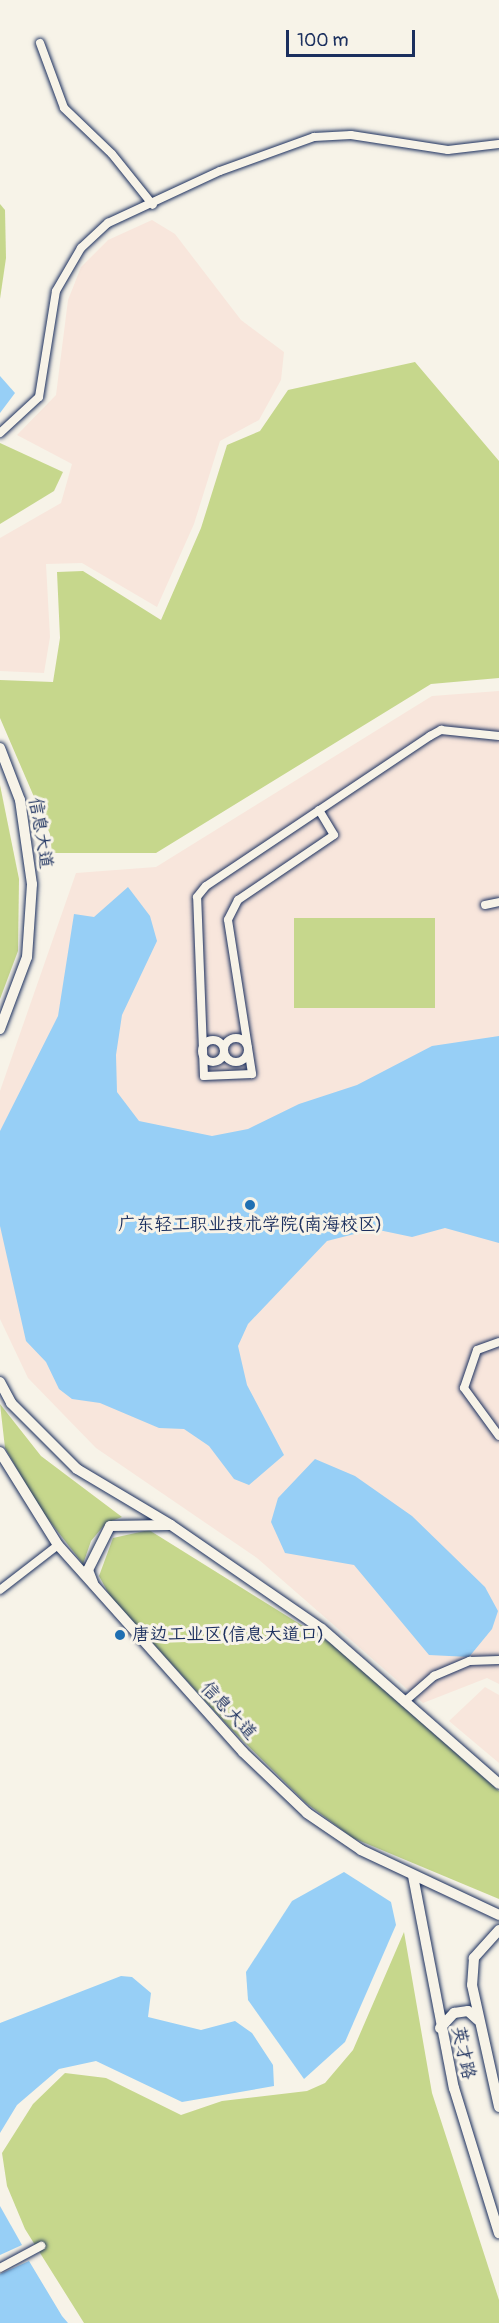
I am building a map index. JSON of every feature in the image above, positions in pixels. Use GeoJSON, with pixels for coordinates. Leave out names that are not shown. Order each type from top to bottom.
{"type":"FeatureCollection","features":[{"type":"Feature","properties":{"kind":"main road","name":"信息大道"},"geometry":{"type":"LineString","coordinates":[[0,748],[20,800],[32,884],[27,957],[0,1029]]}},
{"type":"Feature","properties":{"kind":"main road"},"geometry":{"type":"LineString","coordinates":[[0,1382],[11,1403],[77,1469],[171,1525],[322,1629],[499,1784]]}},
{"type":"Feature","properties":{"kind":"main road","name":"信息大道"},"geometry":{"type":"LineString","coordinates":[[0,1452],[58,1545],[243,1752],[307,1813],[413,1876],[499,1915]]}},
{"type":"Feature","properties":{"kind":"main road"},"geometry":{"type":"LineString","coordinates":[[95,1588],[88,1570],[110,1526],[171,1525]]}},
{"type":"Feature","properties":{"kind":"main road","name":"英才路"},"geometry":{"type":"LineString","coordinates":[[413,1876],[440,2028],[468,2144],[499,2233]]}},
{"type":"Feature","properties":{"kind":"main road"},"geometry":{"type":"LineString","coordinates":[[499,1930],[474,1958],[478,2020],[499,2107]]}},
{"type":"Feature","properties":{"kind":"main road"},"geometry":{"type":"LineString","coordinates":[[440,2028],[454,2013],[468,2011],[478,2020]]}},
{"type":"Feature","properties":{"kind":"street"},"geometry":{"type":"LineString","coordinates":[[40,43],[64,108],[112,154],[153,205]]}},
{"type":"Feature","properties":{"kind":"street"},"geometry":{"type":"LineString","coordinates":[[0,433],[39,397],[54,301],[81,248],[108,223],[153,205],[220,171],[314,136],[351,135],[448,150],[499,144]]}},
{"type":"Feature","properties":{"kind":"street"},"geometry":{"type":"LineString","coordinates":[[319,810],[334,835],[238,900],[228,920],[252,1074],[204,1076],[197,897],[319,810],[441,730],[499,736]]}},
{"type":"Feature","properties":{"kind":"street"},"geometry":{"type":"LineString","coordinates":[[484,905],[499,902]]}},
{"type":"Feature","properties":{"kind":"street"},"geometry":{"type":"LineString","coordinates":[[202,1051],[212,1062],[235,1038],[248,1050]]}},
{"type":"Feature","properties":{"kind":"street"},"geometry":{"type":"LineString","coordinates":[[202,1051],[213,1040],[234,1062],[248,1050]]}},
{"type":"Feature","properties":{"kind":"street"},"geometry":{"type":"LineString","coordinates":[[499,1342],[477,1350],[464,1388],[499,1436]]}},
{"type":"Feature","properties":{"kind":"street"},"geometry":{"type":"LineString","coordinates":[[0,1590],[58,1545]]}},
{"type":"Feature","properties":{"kind":"street"},"geometry":{"type":"LineString","coordinates":[[404,1702],[434,1676],[470,1661],[499,1660]]}},
{"type":"Feature","properties":{"kind":"street"},"geometry":{"type":"LineString","coordinates":[[0,2268],[41,2246]]}},
{"type":"Feature","properties":{"kind":"shaded area"},"geometry":{"type":"Polygon","coordinates":[[[152,220],[175,234],[241,320],[284,352],[281,380],[259,420],[220,441],[194,524],[157,607],[82,563],[46,564],[50,637],[44,673],[0,671],[0,538],[61,503],[72,464],[17,435],[56,395],[68,300],[81,267],[108,240],[152,220]]]}},
{"type":"Feature","properties":{"kind":"shaded area","name":"广东轻工职业技术学院(南海校区)"},"geometry":{"type":"Polygon","coordinates":[[[499,691],[499,1684],[487,1678],[423,1703],[257,1558],[96,1448],[28,1378],[0,1319],[0,1091],[76,873],[156,867],[432,696],[499,691]]]}},
{"type":"Feature","properties":{"kind":"shaded area"},"geometry":{"type":"Polygon","coordinates":[[[485,1687],[499,1695],[499,1763],[449,1721],[485,1687]]]}},
{"type":"Feature","properties":{"kind":"green space"},"geometry":{"type":"Polygon","coordinates":[[[0,204],[5,210],[6,258],[0,299],[0,204]]]}},
{"type":"Feature","properties":{"kind":"green space"},"geometry":{"type":"Polygon","coordinates":[[[415,362],[499,461],[499,678],[431,684],[156,853],[52,853],[50,834],[0,718],[0,680],[53,682],[60,638],[57,572],[83,571],[161,620],[201,528],[227,445],[260,431],[288,390],[415,362]]]}},
{"type":"Feature","properties":{"kind":"green space"},"geometry":{"type":"Polygon","coordinates":[[[0,443],[63,472],[54,491],[0,524],[0,443]]]}},
{"type":"Feature","properties":{"kind":"green space"},"geometry":{"type":"Polygon","coordinates":[[[0,785],[19,879],[18,951],[0,999],[0,785]]]}},
{"type":"Feature","properties":{"kind":"green space"},"geometry":{"type":"Polygon","coordinates":[[[294,918],[435,918],[435,1008],[294,1008],[294,918]]]}},
{"type":"Feature","properties":{"kind":"green space"},"geometry":{"type":"Polygon","coordinates":[[[0,1404],[41,1456],[122,1517],[106,1523],[91,1541],[83,1564],[41,1510],[5,1448],[0,1404]]]}},
{"type":"Feature","properties":{"kind":"green space"},"geometry":{"type":"Polygon","coordinates":[[[149,1530],[332,1644],[499,1791],[499,1899],[353,1838],[306,1803],[230,1728],[110,1596],[99,1576],[113,1538],[149,1530]]]}},
{"type":"Feature","properties":{"kind":"green space"},"geometry":{"type":"Polygon","coordinates":[[[404,1932],[432,2093],[499,2300],[499,2323],[84,2323],[25,2229],[7,2186],[2,2153],[33,2104],[65,2073],[106,2078],[181,2115],[222,2101],[307,2091],[325,2083],[353,2050],[404,1932]]]}},
{"type":"Feature","properties":{"kind":"water"},"geometry":{"type":"Polygon","coordinates":[[[0,376],[15,393],[0,413],[0,376]]]}},
{"type":"Feature","properties":{"kind":"water"},"geometry":{"type":"Polygon","coordinates":[[[128,887],[150,916],[157,941],[122,1015],[116,1055],[117,1092],[139,1121],[212,1136],[248,1129],[299,1104],[357,1085],[432,1046],[499,1036],[499,1243],[445,1228],[412,1237],[374,1229],[327,1241],[248,1324],[238,1346],[247,1385],[284,1455],[249,1485],[234,1479],[209,1446],[184,1429],[159,1428],[100,1403],[72,1399],[59,1389],[46,1362],[26,1341],[0,1226],[0,1131],[58,1016],[74,914],[94,917],[128,887]]]}},
{"type":"Feature","properties":{"kind":"water"},"geometry":{"type":"Polygon","coordinates":[[[315,1459],[355,1476],[412,1516],[485,1587],[498,1611],[492,1629],[469,1657],[429,1655],[354,1565],[285,1553],[271,1522],[278,1498],[315,1459]]]}},
{"type":"Feature","properties":{"kind":"water"},"geometry":{"type":"Polygon","coordinates":[[[344,1872],[391,1902],[396,1925],[345,2042],[304,2079],[248,2000],[246,1972],[292,1901],[344,1872]]]}},
{"type":"Feature","properties":{"kind":"water"},"geometry":{"type":"Polygon","coordinates":[[[121,1976],[132,1977],[151,1993],[148,2017],[201,2030],[235,2021],[252,2033],[273,2065],[274,2086],[182,2102],[96,2061],[59,2069],[17,2105],[0,2133],[0,2023],[121,1976]]]}},
{"type":"Feature","properties":{"kind":"water"},"geometry":{"type":"Polygon","coordinates":[[[0,2206],[22,2245],[0,2255],[0,2206]]]}},
{"type":"Feature","properties":{"kind":"water"},"geometry":{"type":"Polygon","coordinates":[[[29,2261],[68,2323],[0,2323],[0,2274],[29,2261]]]}},
{"type":"Feature","properties":{"kind":"place","name":"广东轻工职业技术学院(南海校区)"},"geometry":{"type":"Point","coordinates":[250,1205]}},
{"type":"Feature","properties":{"kind":"place","name":"唐边工业区(信息大道口)"},"geometry":{"type":"Point","coordinates":[120,1635]}}]}
